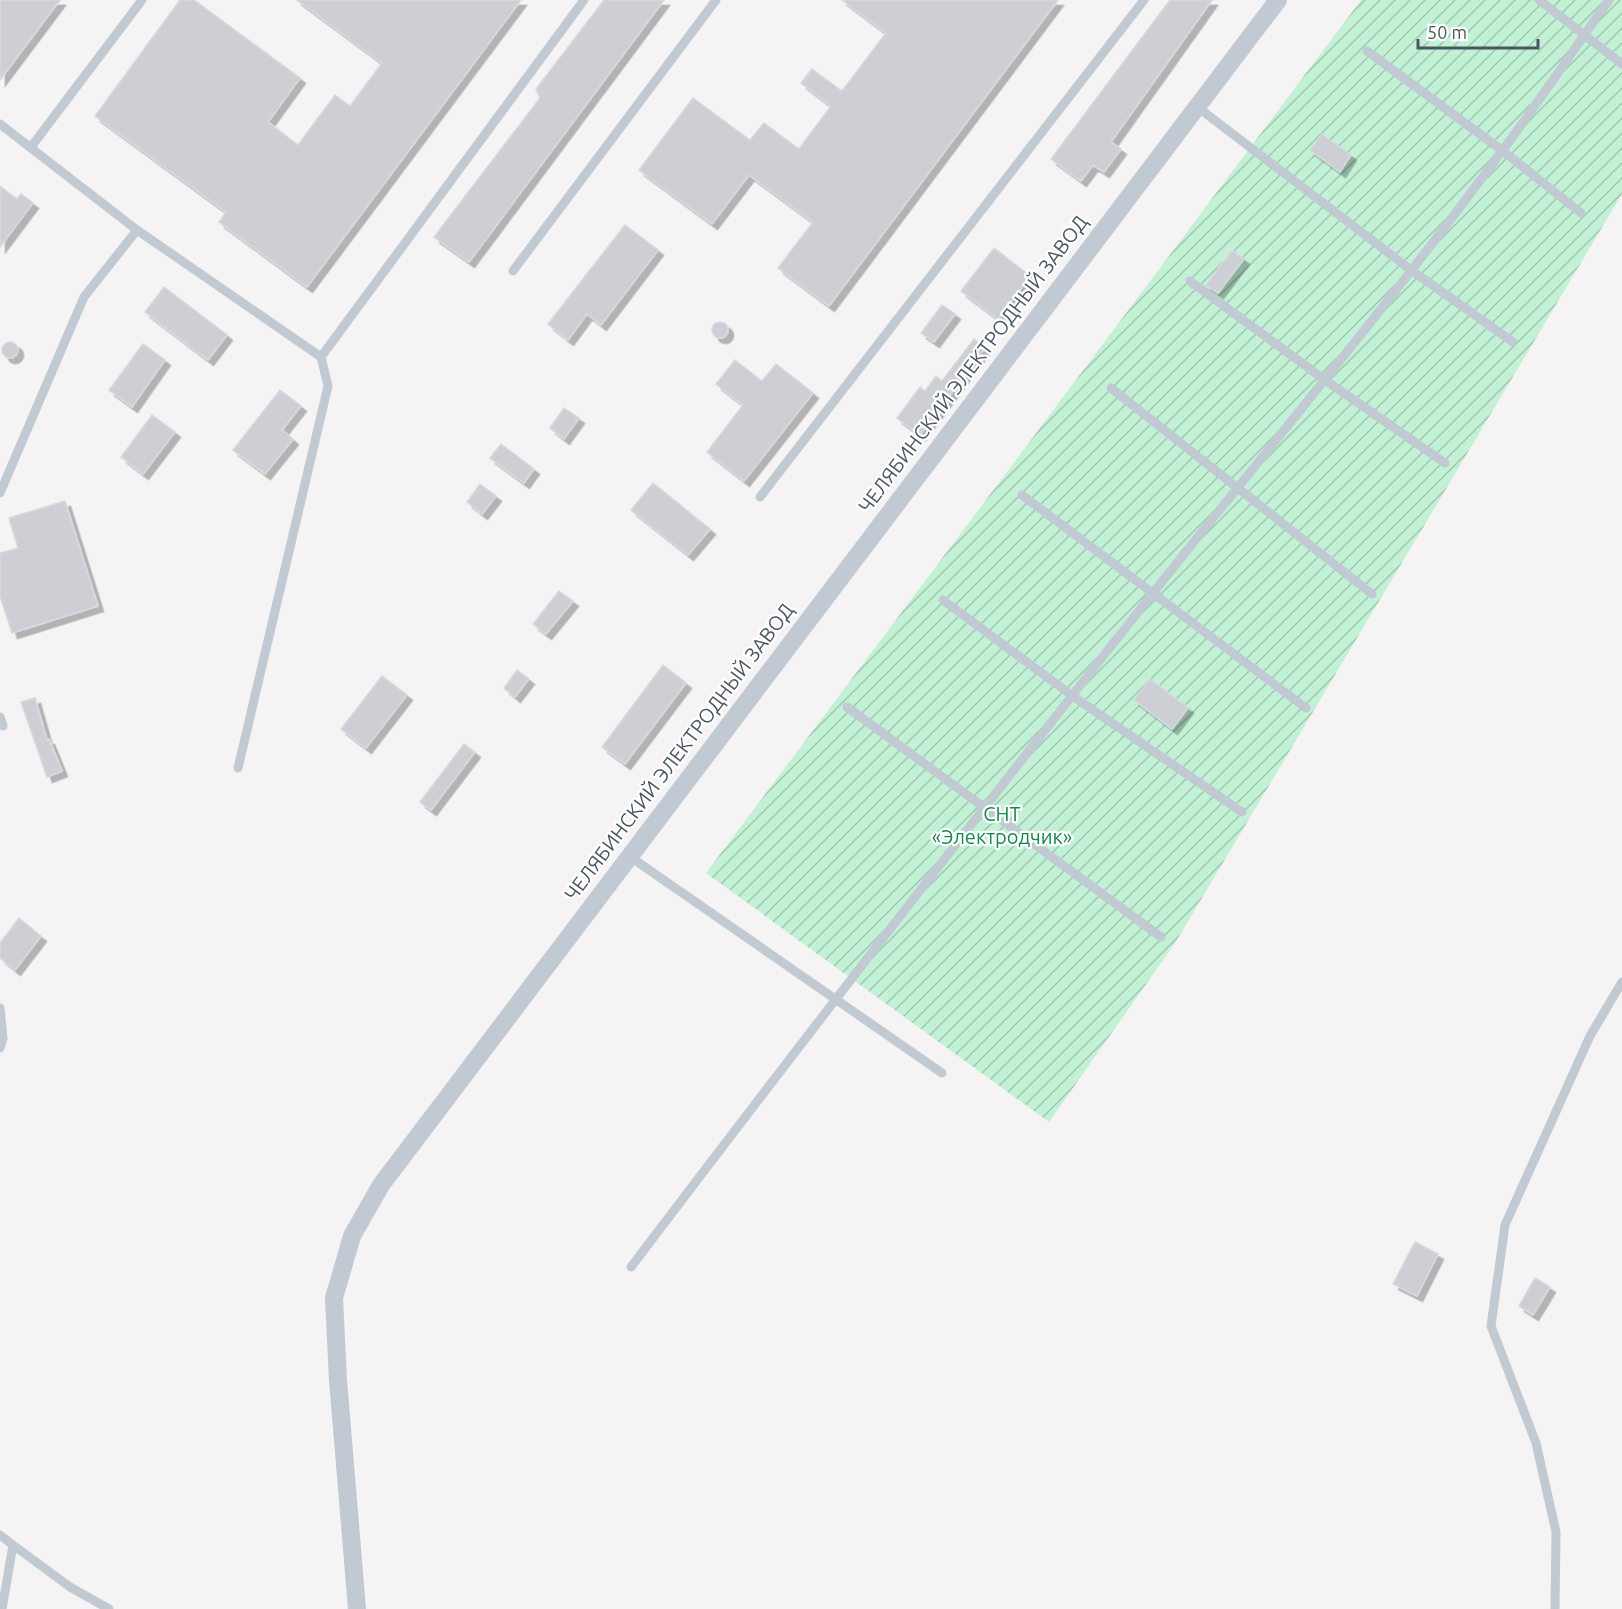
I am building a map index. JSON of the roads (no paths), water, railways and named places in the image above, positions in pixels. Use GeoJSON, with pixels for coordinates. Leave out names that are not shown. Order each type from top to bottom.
{"type":"FeatureCollection","features":[{"type":"Feature","properties":{"kind":"street","name":"ЧЕЛЯБИНСКИЙ ЭЛЕКТРОДНЫЙ ЗАВОД"},"geometry":{"type":"LineString","coordinates":[[357,1609],[338,1380],[334,1298],[352,1236],[381,1185],[629,855],[1186,133],[1196,106],[1278,0]]}},
{"type":"Feature","properties":{"kind":"lane"},"geometry":{"type":"LineString","coordinates":[[31,147],[142,0]]}},
{"type":"Feature","properties":{"kind":"lane"},"geometry":{"type":"LineString","coordinates":[[321,357],[584,0]]}},
{"type":"Feature","properties":{"kind":"lane"},"geometry":{"type":"LineString","coordinates":[[513,271],[717,0]]}},
{"type":"Feature","properties":{"kind":"lane"},"geometry":{"type":"LineString","coordinates":[[760,498],[1144,0]]}},
{"type":"Feature","properties":{"kind":"lane"},"geometry":{"type":"LineString","coordinates":[[1539,0],[1622,64]]}},
{"type":"Feature","properties":{"kind":"lane"},"geometry":{"type":"LineString","coordinates":[[631,1267],[835,998],[1074,697],[1152,594],[1325,380],[1503,151],[1609,0]]}},
{"type":"Feature","properties":{"kind":"lane"},"geometry":{"type":"LineString","coordinates":[[1367,51],[1503,151],[1581,213]]}},
{"type":"Feature","properties":{"kind":"lane"},"geometry":{"type":"LineString","coordinates":[[1196,106],[1411,270],[1513,342]]}},
{"type":"Feature","properties":{"kind":"lane"},"geometry":{"type":"LineString","coordinates":[[0,124],[137,230],[321,357],[328,386],[238,768]]}},
{"type":"Feature","properties":{"kind":"lane"},"geometry":{"type":"LineString","coordinates":[[0,493],[84,297],[137,230]]}},
{"type":"Feature","properties":{"kind":"lane"},"geometry":{"type":"LineString","coordinates":[[1190,281],[1325,380],[1445,463]]}},
{"type":"Feature","properties":{"kind":"lane"},"geometry":{"type":"LineString","coordinates":[[1111,388],[1372,594]]}},
{"type":"Feature","properties":{"kind":"lane"},"geometry":{"type":"LineString","coordinates":[[1022,495],[1305,708]]}},
{"type":"Feature","properties":{"kind":"lane"},"geometry":{"type":"LineString","coordinates":[[943,600],[1074,697],[1242,812]]}},
{"type":"Feature","properties":{"kind":"lane"},"geometry":{"type":"LineString","coordinates":[[847,707],[1161,937]]}},
{"type":"Feature","properties":{"kind":"lane"},"geometry":{"type":"LineString","coordinates":[[629,855],[942,1073]]}},
{"type":"Feature","properties":{"kind":"lane"},"geometry":{"type":"LineString","coordinates":[[1555,1609],[1557,1532],[1536,1443],[1491,1326],[1505,1225],[1590,1036],[1622,982]]}},
{"type":"Feature","properties":{"kind":"lane"},"geometry":{"type":"LineString","coordinates":[[0,1008],[3,1039],[0,1048]]}},
{"type":"Feature","properties":{"kind":"lane"},"geometry":{"type":"LineString","coordinates":[[0,1535],[70,1587],[109,1609]]}},
{"type":"Feature","properties":{"kind":"lane"},"geometry":{"type":"LineString","coordinates":[[2,1609],[13,1545]]}},
{"type":"Feature","properties":{"kind":"park label","name":"СНТ «Электродчик»"},"geometry":{"type":"Point","coordinates":[1002,826]}}]}
